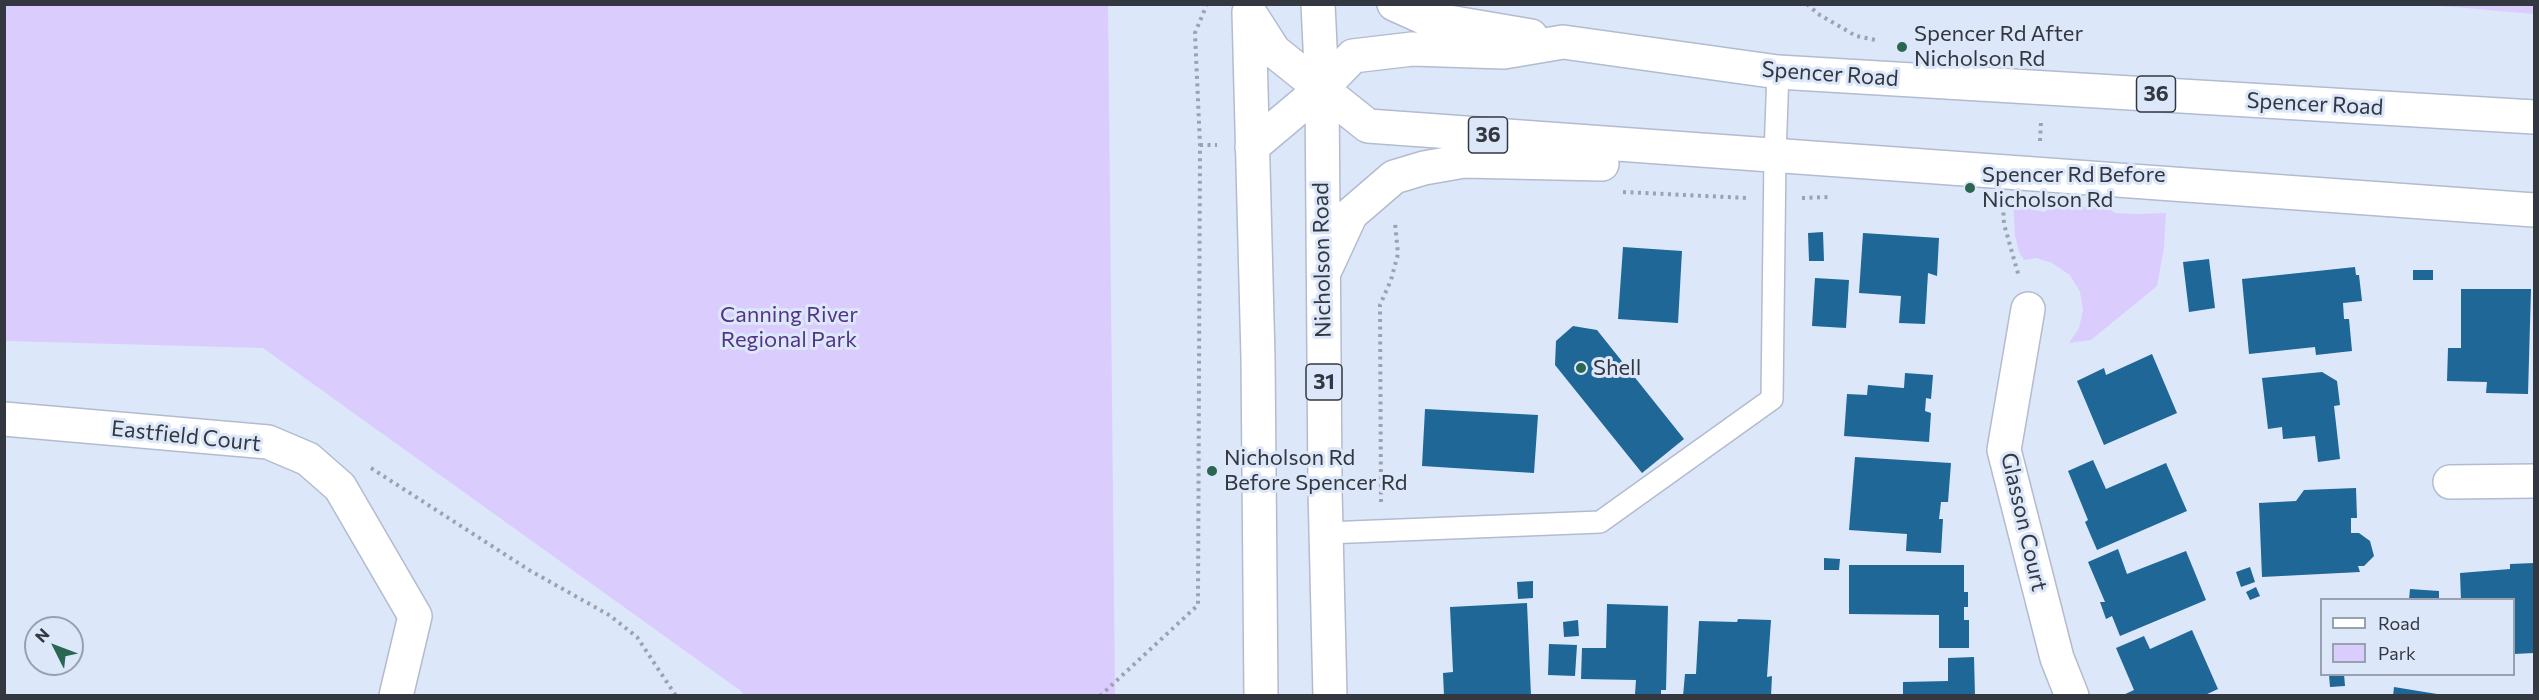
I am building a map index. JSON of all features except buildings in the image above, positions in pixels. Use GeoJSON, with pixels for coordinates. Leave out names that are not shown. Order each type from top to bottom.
{"type":"FeatureCollection","features":[{"type":"Feature","properties":{"kind":"main road","name":"Nicholson Road"},"geometry":{"type":"LineString","coordinates":[[1318,4],[1322,88],[1322,275],[1330,696]]}},
{"type":"Feature","properties":{"kind":"main road"},"geometry":{"type":"LineString","coordinates":[[1394,4],[1425,18],[1563,42]]}},
{"type":"Feature","properties":{"kind":"main road","name":"36"},"geometry":{"type":"LineString","coordinates":[[1249,8],[1274,51],[1368,126],[2535,210]]}},
{"type":"Feature","properties":{"kind":"main road"},"geometry":{"type":"LineString","coordinates":[[1249,8],[1258,358],[1262,696]]}},
{"type":"Feature","properties":{"kind":"main road","name":"Spencer Road"},"geometry":{"type":"LineString","coordinates":[[1252,147],[1322,88],[1353,56],[1412,49],[1504,52],[1563,42],[1778,72],[2535,117]]}},
{"type":"Feature","properties":{"kind":"main road","name":"36"},"geometry":{"type":"LineString","coordinates":[[1322,275],[1351,214],[1394,177],[1424,168],[1464,161],[1632,165],[1775,155]]}},
{"type":"Feature","properties":{"kind":"main road","name":"Glasson Court"},"geometry":{"type":"LineString","coordinates":[[2028,309],[2004,450],[2057,658],[2072,696]]}},
{"type":"Feature","properties":{"kind":"main road","name":"Eastfield Court"},"geometry":{"type":"LineString","coordinates":[[4,419],[268,442],[308,459],[340,488],[415,616],[396,696]]}},
{"type":"Feature","properties":{"kind":"main road"},"geometry":{"type":"LineString","coordinates":[[2450,482],[2535,481]]}},
{"type":"Feature","properties":{"kind":"lane"},"geometry":{"type":"LineString","coordinates":[[1326,533],[1600,522],[1772,399],[1778,72]]}},
{"type":"Feature","properties":{"kind":"path"},"geometry":{"type":"LineString","coordinates":[[1100,696],[1198,604],[1200,145],[1195,33],[1207,4]]}},
{"type":"Feature","properties":{"kind":"path"},"geometry":{"type":"LineString","coordinates":[[1615,192],[1774,199],[1834,196]]}},
{"type":"Feature","properties":{"kind":"path"},"geometry":{"type":"LineString","coordinates":[[2003,197],[2004,224],[2028,309]]}},
{"type":"Feature","properties":{"kind":"path"},"geometry":{"type":"LineString","coordinates":[[1380,531],[1380,304],[1391,280],[1398,254],[1396,226],[1392,219]]}},
{"type":"Feature","properties":{"kind":"green space","name":"Canning River Regional Park"},"geometry":{"type":"Polygon","coordinates":[[[4,5],[1108,5],[1115,695],[743,695],[741,691],[263,348],[5,341],[4,5]]]}},
{"type":"Feature","properties":{"kind":"green space"},"geometry":{"type":"Polygon","coordinates":[[[2431,5],[2534,5],[2534,14],[2431,5]]]}},
{"type":"Feature","properties":{"kind":"green space"},"geometry":{"type":"Polygon","coordinates":[[[2025,202],[2030,209],[2045,212],[2052,204],[2109,209],[2115,213],[2166,213],[2164,247],[2157,286],[2091,340],[2069,343],[2079,328],[2083,310],[2080,292],[2070,275],[2052,263],[2036,258],[2024,260],[2019,252],[2015,236],[2013,203],[2025,202]]]}},
{"type":"Feature","properties":{"kind":"place","name":"Spencer Rd After Nicholson Rd"},"geometry":{"type":"Point","coordinates":[1902,47]}},
{"type":"Feature","properties":{"kind":"place","name":"Spencer Rd Before Nicholson Rd"},"geometry":{"type":"Point","coordinates":[1970,188]}},
{"type":"Feature","properties":{"kind":"place","name":"Shell"},"geometry":{"type":"Point","coordinates":[1581,368]}},
{"type":"Feature","properties":{"kind":"place","name":"Nicholson Rd Before Spencer Rd"},"geometry":{"type":"Point","coordinates":[1212,471]}}]}
